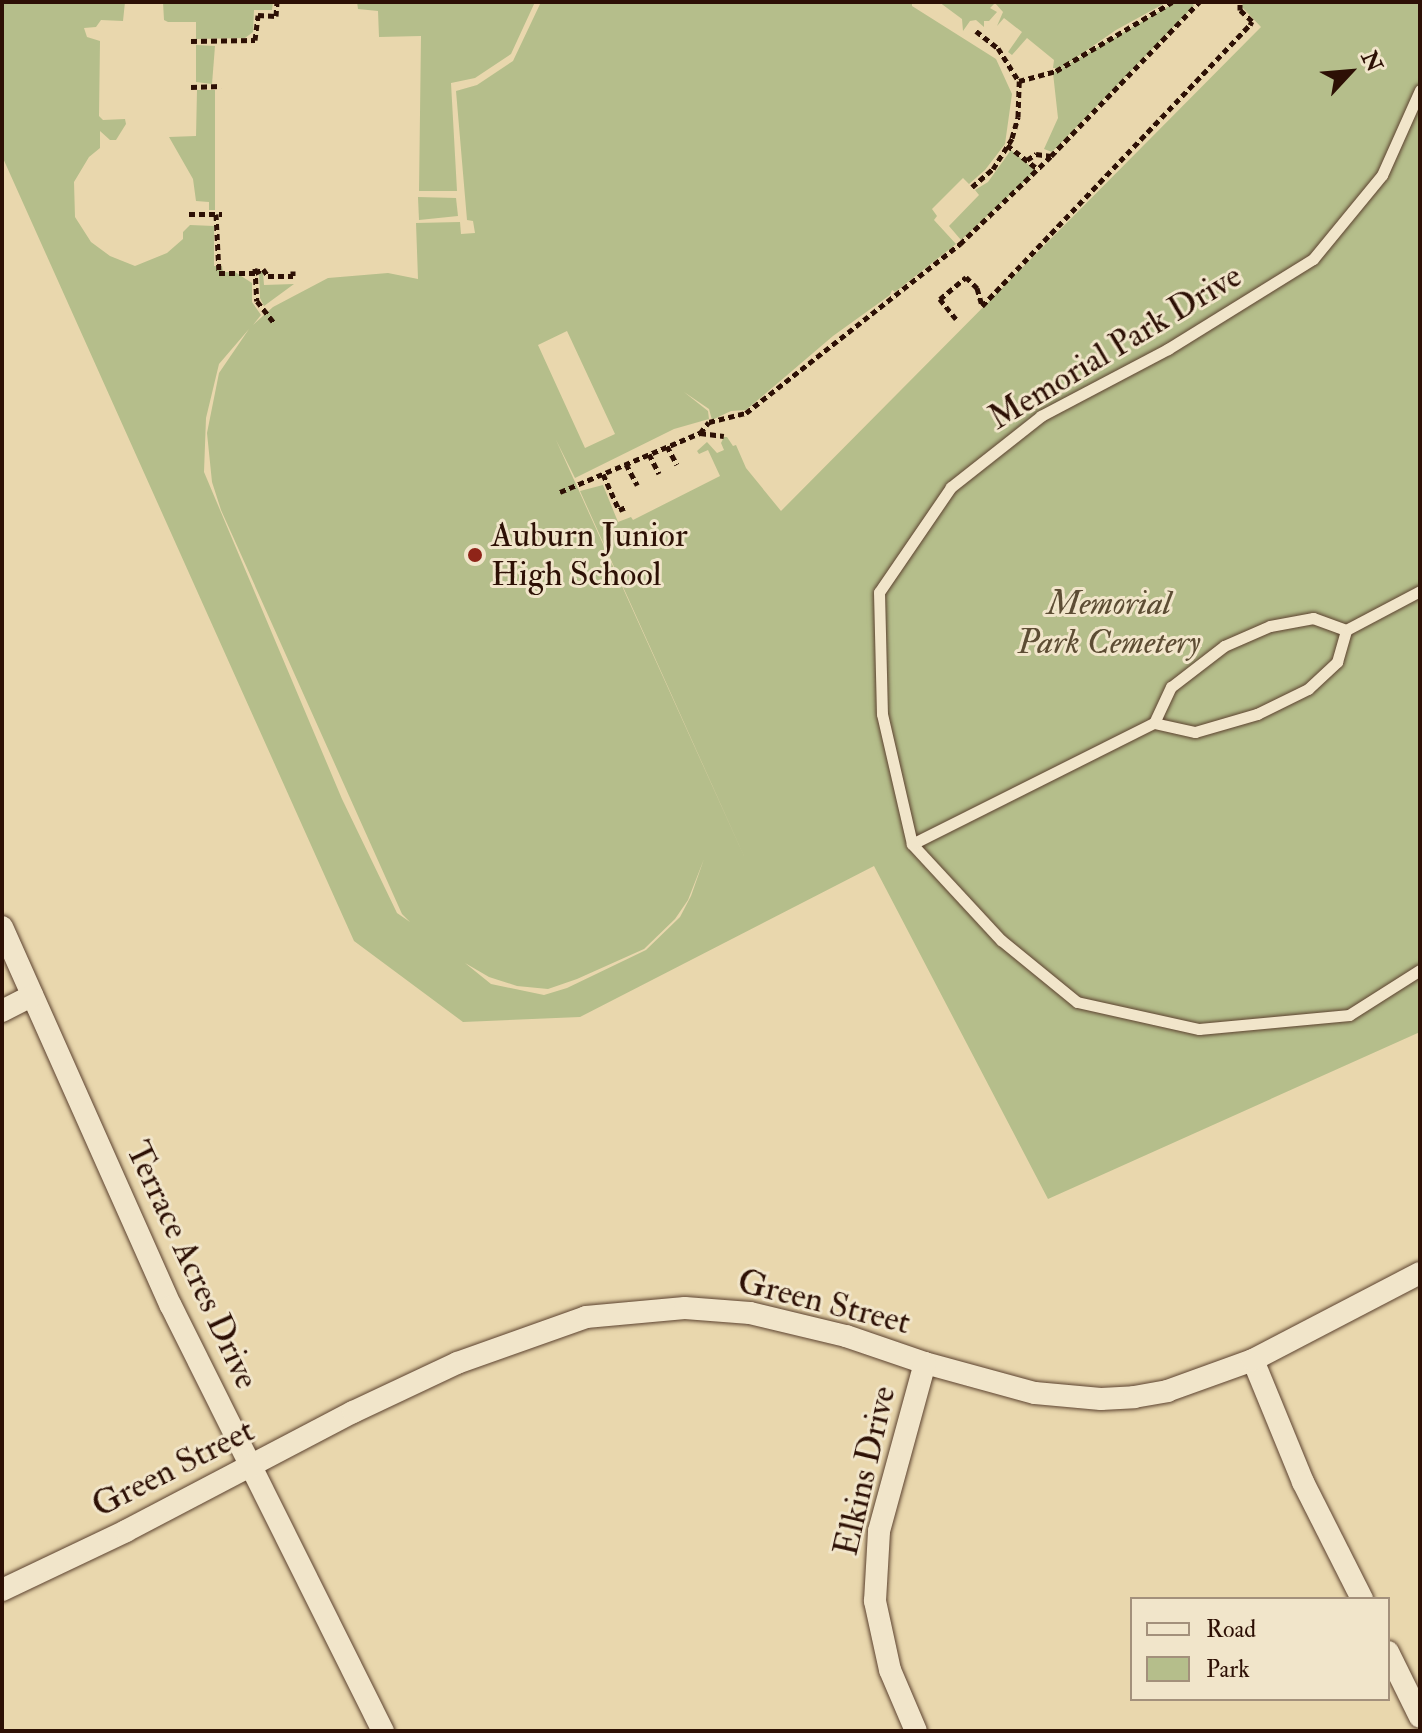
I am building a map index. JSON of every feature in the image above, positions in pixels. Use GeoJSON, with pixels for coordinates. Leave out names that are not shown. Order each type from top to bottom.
{"type":"FeatureCollection","features":[{"type":"Feature","properties":{"kind":"street","name":"Terrace Acres Drive"},"geometry":{"type":"LineString","coordinates":[[2,927],[171,1306],[249,1469],[383,1731]]}},
{"type":"Feature","properties":{"kind":"street"},"geometry":{"type":"LineString","coordinates":[[2,1011],[32,996]]}},
{"type":"Feature","properties":{"kind":"street","name":"Green Street"},"geometry":{"type":"LineString","coordinates":[[2,1590],[249,1469],[353,1412],[457,1363],[586,1317],[685,1308],[750,1313],[846,1336],[925,1363],[1035,1393],[1101,1399],[1167,1391],[1253,1360],[1420,1273]]}},
{"type":"Feature","properties":{"kind":"street"},"geometry":{"type":"LineString","coordinates":[[1253,1360],[1303,1482],[1361,1597]]}},
{"type":"Feature","properties":{"kind":"street","name":"Elkins Drive"},"geometry":{"type":"LineString","coordinates":[[916,1731],[890,1670],[875,1601],[879,1531],[925,1363]]}},
{"type":"Feature","properties":{"kind":"street"},"geometry":{"type":"LineString","coordinates":[[1390,1656],[1420,1717]]}},
{"type":"Feature","properties":{"kind":"lane","name":"Memorial Park Drive"},"geometry":{"type":"LineString","coordinates":[[1420,90],[1382,175],[1313,259],[1168,349],[1041,416],[951,487],[879,592],[882,714],[912,844],[1001,940],[1077,1002],[1199,1029],[1304,1020],[1349,1015],[1420,970]]}},
{"type":"Feature","properties":{"kind":"lane"},"geometry":{"type":"LineString","coordinates":[[1154,723],[1195,732],[1257,714],[1308,689],[1337,662],[1346,630],[1420,591]]}},
{"type":"Feature","properties":{"kind":"lane"},"geometry":{"type":"LineString","coordinates":[[912,844],[1154,723],[1171,687],[1224,646],[1270,626],[1313,618],[1346,630]]}},
{"type":"Feature","properties":{"kind":"path"},"geometry":{"type":"LineString","coordinates":[[191,41],[255,40],[258,15],[276,16],[277,2]]}},
{"type":"Feature","properties":{"kind":"path"},"geometry":{"type":"LineString","coordinates":[[1019,81],[1056,71],[1172,2]]}},
{"type":"Feature","properties":{"kind":"path"},"geometry":{"type":"LineString","coordinates":[[956,319],[940,299],[966,277],[977,288],[982,306],[1250,25],[1252,21],[1240,10],[1240,2]]}},
{"type":"Feature","properties":{"kind":"path"},"geometry":{"type":"LineString","coordinates":[[700,433],[709,422],[746,413],[960,244],[1051,156],[1197,3]]}},
{"type":"Feature","properties":{"kind":"path"},"geometry":{"type":"LineString","coordinates":[[972,187],[993,169],[1007,145],[1018,117],[1019,81],[998,48],[976,31]]}},
{"type":"Feature","properties":{"kind":"path"},"geometry":{"type":"LineString","coordinates":[[191,87],[221,86]]}},
{"type":"Feature","properties":{"kind":"path"},"geometry":{"type":"LineString","coordinates":[[1007,145],[1038,169]]}},
{"type":"Feature","properties":{"kind":"path"},"geometry":{"type":"LineString","coordinates":[[1027,160],[1036,154],[1051,156]]}},
{"type":"Feature","properties":{"kind":"path"},"geometry":{"type":"LineString","coordinates":[[189,214],[219,214],[219,273],[263,269],[268,276],[293,276],[293,271]]}},
{"type":"Feature","properties":{"kind":"path"},"geometry":{"type":"LineString","coordinates":[[255,271],[257,301],[275,324]]}},
{"type":"Feature","properties":{"kind":"path"},"geometry":{"type":"LineString","coordinates":[[560,492],[700,433],[724,436]]}},
{"type":"Feature","properties":{"kind":"path"},"geometry":{"type":"LineString","coordinates":[[667,446],[677,465]]}},
{"type":"Feature","properties":{"kind":"path"},"geometry":{"type":"LineString","coordinates":[[649,454],[659,474]]}},
{"type":"Feature","properties":{"kind":"path"},"geometry":{"type":"LineString","coordinates":[[626,464],[637,485]]}},
{"type":"Feature","properties":{"kind":"path"},"geometry":{"type":"LineString","coordinates":[[603,474],[619,510],[626,507]]}},
{"type":"Feature","properties":{"kind":"green space","name":"Memorial Park Cemetery"},"geometry":{"type":"Polygon","coordinates":[[[2,2],[125,2],[123,21],[101,20],[96,27],[84,28],[87,37],[100,41],[99,116],[103,120],[125,119],[126,124],[116,140],[110,140],[100,131],[100,148],[89,157],[74,182],[75,217],[91,242],[110,256],[135,266],[167,253],[183,239],[183,232],[190,225],[214,226],[214,266],[222,266],[223,272],[235,272],[252,283],[252,302],[261,315],[253,325],[273,307],[328,278],[388,273],[418,279],[416,223],[460,222],[461,234],[475,233],[473,221],[467,220],[456,91],[477,85],[513,61],[541,2],[912,2],[912,6],[996,59],[1012,94],[1005,144],[985,170],[969,184],[963,178],[932,209],[937,216],[934,220],[956,244],[833,336],[746,410],[731,411],[712,420],[709,409],[684,392],[708,411],[709,419],[674,429],[575,478],[556,440],[748,865],[580,491],[603,485],[618,522],[631,517],[633,520],[720,476],[708,450],[699,454],[697,451],[707,442],[717,453],[724,450],[721,443],[727,437],[733,446],[736,445],[746,468],[781,511],[1261,27],[1241,6],[1245,2],[1420,2],[1420,1032],[1048,1199],[874,866],[580,1017],[463,1022],[354,941],[2,156],[2,2]],[[249,329],[219,364],[206,418],[204,472],[342,799],[397,913],[410,922],[402,914],[221,510],[212,482],[207,433],[219,373],[249,329]],[[567,331],[538,345],[585,448],[615,434],[567,331]],[[704,859],[688,900],[675,919],[644,949],[548,989],[517,986],[489,977],[465,963],[491,984],[544,995],[567,988],[646,950],[680,917],[691,896],[704,859]]]}},
{"type":"Feature","properties":{"kind":"green space"},"geometry":{"type":"Polygon","coordinates":[[[163,2],[273,2],[272,10],[254,10],[253,32],[245,38],[196,39],[196,22],[164,20],[163,2]]]}},
{"type":"Feature","properties":{"kind":"green space"},"geometry":{"type":"Polygon","coordinates":[[[357,2],[535,2],[511,54],[475,78],[451,83],[457,191],[419,191],[421,36],[379,37],[378,11],[358,9],[357,2]]]}},
{"type":"Feature","properties":{"kind":"green space"},"geometry":{"type":"Polygon","coordinates":[[[939,2],[1167,2],[1116,30],[1061,68],[1053,68],[1054,60],[1027,38],[1012,55],[1008,52],[1022,32],[1004,18],[997,26],[1003,12],[995,3],[990,8],[997,12],[989,21],[984,21],[984,27],[976,20],[970,21],[963,31],[962,19],[939,2]]]}},
{"type":"Feature","properties":{"kind":"green space"},"geometry":{"type":"Polygon","coordinates":[[[1176,2],[1192,2],[1194,6],[1052,152],[1044,149],[1058,118],[1053,73],[1176,2]]]}},
{"type":"Feature","properties":{"kind":"green space"},"geometry":{"type":"Polygon","coordinates":[[[196,45],[215,46],[212,84],[196,82],[196,45]]]}},
{"type":"Feature","properties":{"kind":"green space"},"geometry":{"type":"Polygon","coordinates":[[[197,90],[215,90],[215,210],[209,210],[209,202],[196,201],[193,179],[169,137],[196,136],[197,90]]]}},
{"type":"Feature","properties":{"kind":"green space"},"geometry":{"type":"Polygon","coordinates":[[[1011,150],[1036,171],[961,240],[949,226],[979,195],[975,190],[988,182],[1011,150]]]}},
{"type":"Feature","properties":{"kind":"green space"},"geometry":{"type":"Polygon","coordinates":[[[418,197],[456,198],[458,216],[419,220],[418,197]]]}},
{"type":"Feature","properties":{"kind":"green space"},"geometry":{"type":"Polygon","coordinates":[[[259,272],[263,272],[264,285],[294,284],[264,306],[260,298],[259,272]]]}},
{"type":"Feature","properties":{"kind":"place","name":"Auburn Junior High School"},"geometry":{"type":"Point","coordinates":[475,555]}}]}
